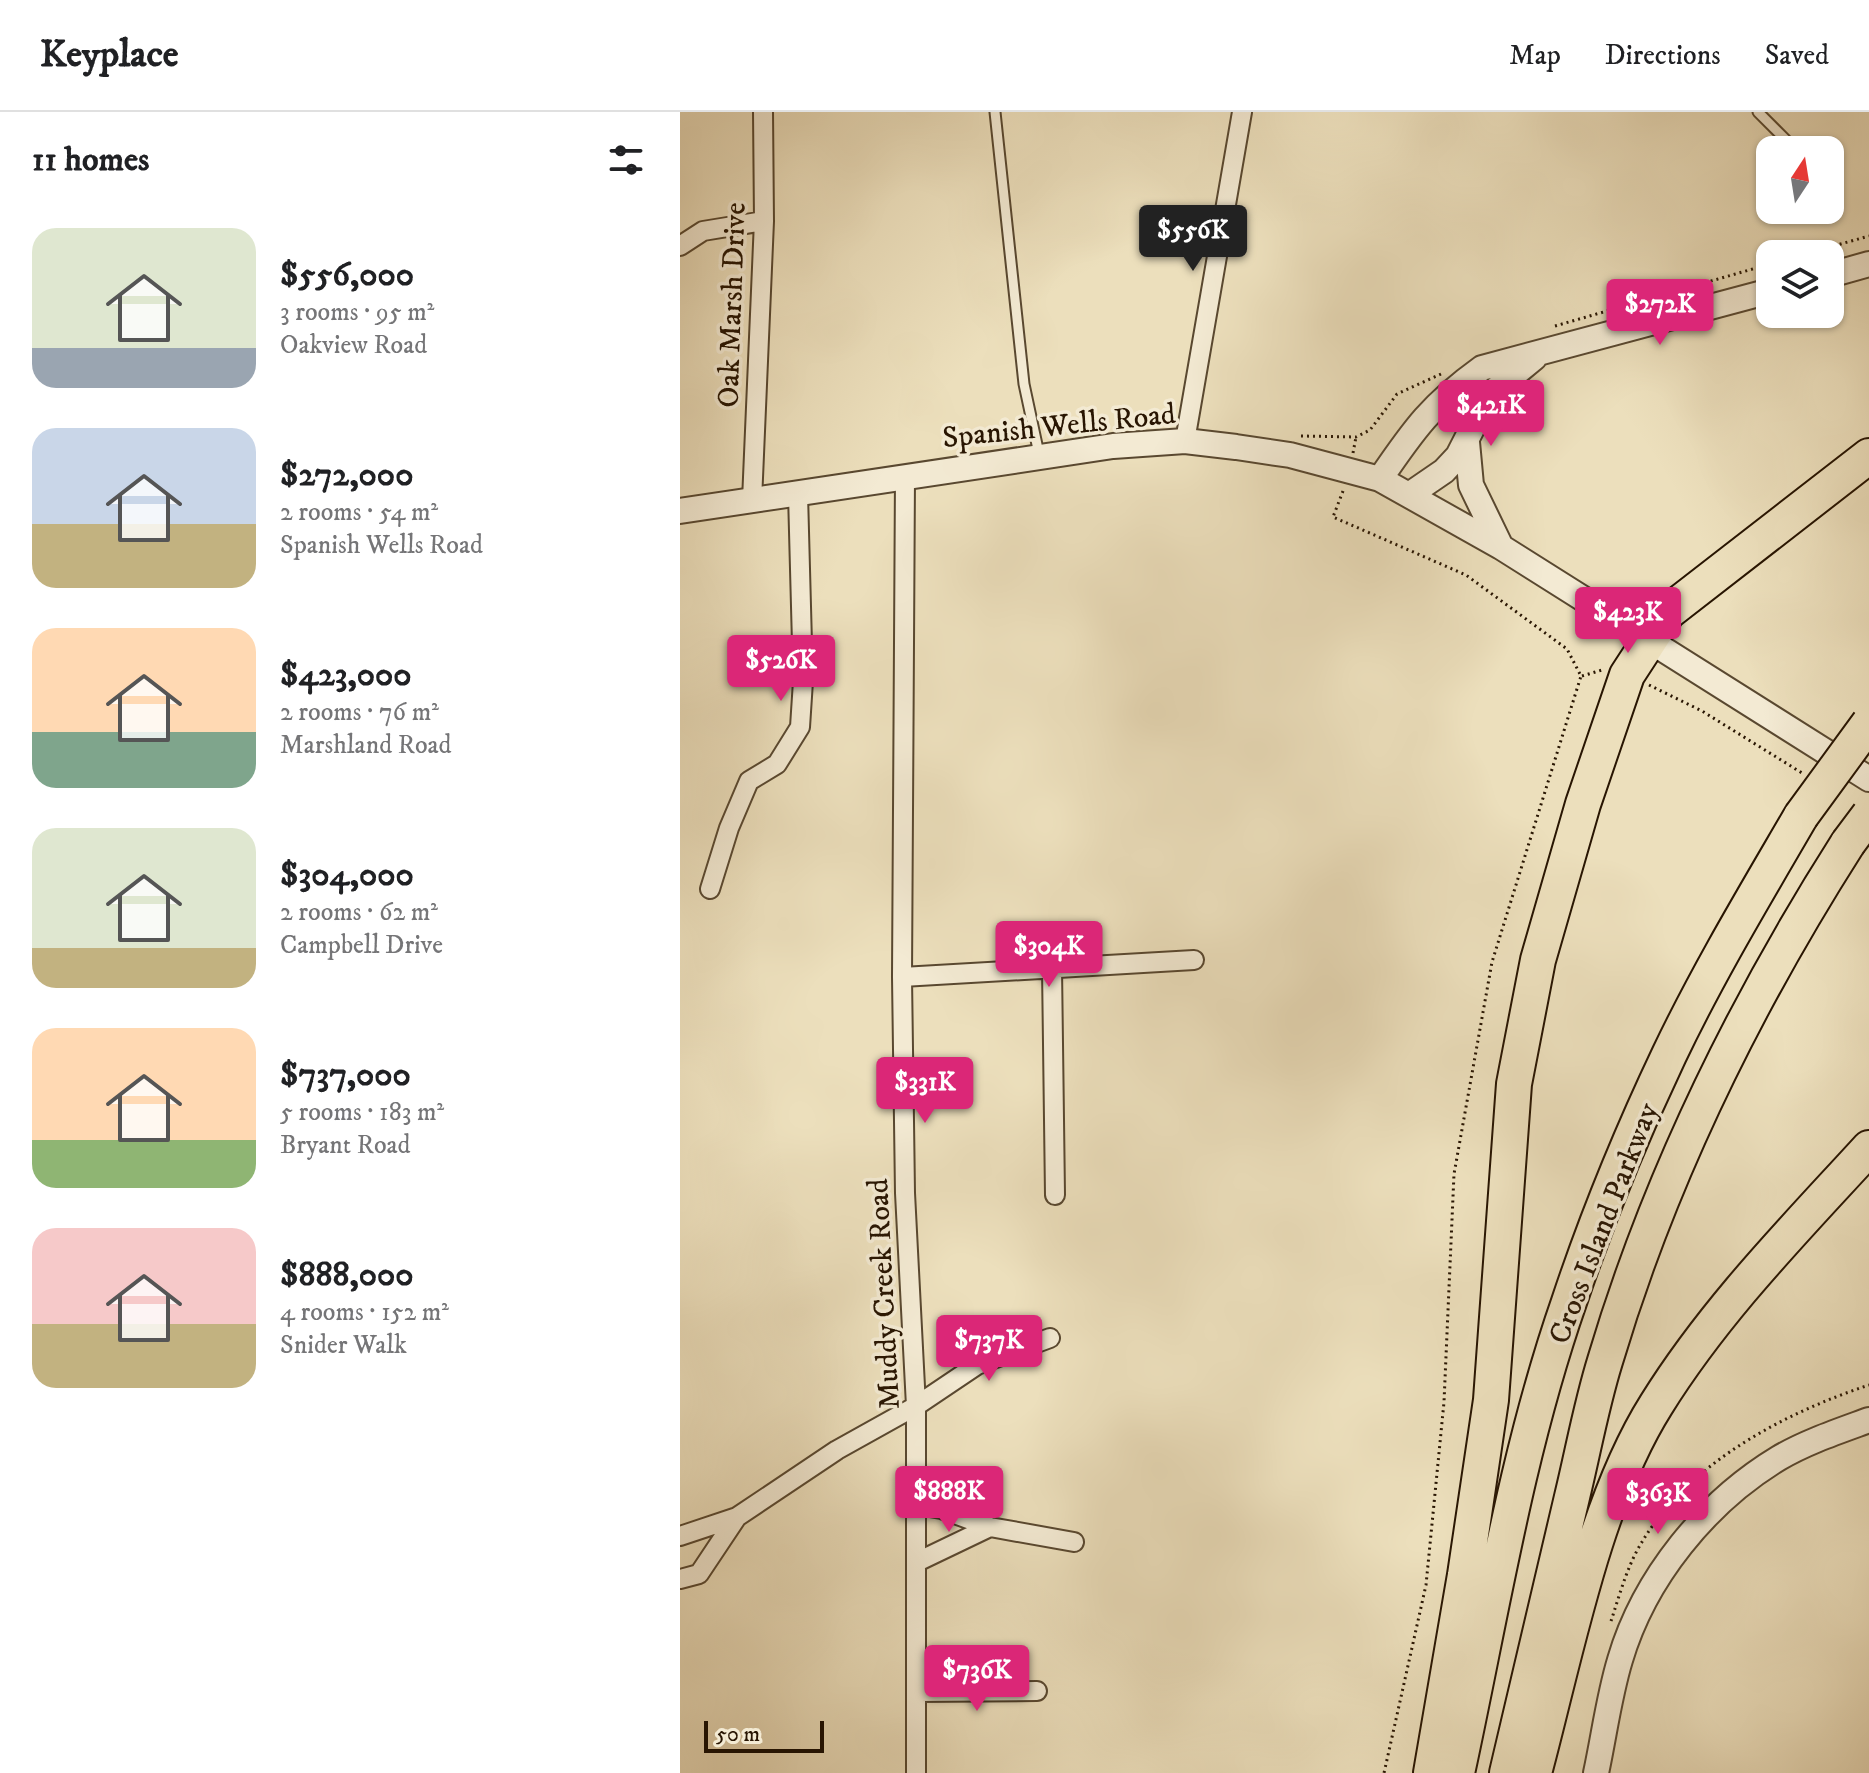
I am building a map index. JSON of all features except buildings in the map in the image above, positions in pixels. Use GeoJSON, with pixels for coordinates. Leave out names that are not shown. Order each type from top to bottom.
{"type":"FeatureCollection","features":[{"type":"Feature","properties":{"kind":"highway"},"geometry":{"type":"LineString","coordinates":[[1431,1773],[1491,1400],[1514,1084],[1538,960],[1583,804],[1627,675],[1668,612],[1869,456]]}},
{"type":"Feature","properties":{"kind":"highway","name":"Cross Island Parkway"},"geometry":{"type":"LineString","coordinates":[[1457,1773],[1526,1449],[1568,1303],[1626,1151],[1669,1054],[1719,957],[1801,816],[1869,723]]}},
{"type":"Feature","properties":{"kind":"highway","name":"Cross Island Parkway"},"geometry":{"type":"LineString","coordinates":[[1507,1773],[1604,1362],[1638,1265],[1683,1152],[1729,1053],[1792,932],[1869,815]]}},
{"type":"Feature","properties":{"kind":"highway"},"geometry":{"type":"LineString","coordinates":[[1534,1773],[1585,1583],[1616,1485],[1655,1406],[1737,1291],[1869,1148]]}},
{"type":"Feature","properties":{"kind":"street","name":"Oak Marsh Drive"},"geometry":{"type":"LineString","coordinates":[[752,501],[764,221],[763,112]]}},
{"type":"Feature","properties":{"kind":"street"},"geometry":{"type":"LineString","coordinates":[[1185,441],[1242,112]]}},
{"type":"Feature","properties":{"kind":"street"},"geometry":{"type":"LineString","coordinates":[[680,246],[703,231],[764,221]]}},
{"type":"Feature","properties":{"kind":"street"},"geometry":{"type":"LineString","coordinates":[[1844,271],[1869,264]]}},
{"type":"Feature","properties":{"kind":"street"},"geometry":{"type":"LineString","coordinates":[[1380,479],[1416,426],[1444,395],[1482,368],[1511,358],[1537,356],[1756,295]]}},
{"type":"Feature","properties":{"kind":"street"},"geometry":{"type":"LineString","coordinates":[[1409,495],[1444,471],[1467,442],[1494,391],[1537,356]]}},
{"type":"Feature","properties":{"kind":"street","name":"Spanish Wells Road"},"geometry":{"type":"LineString","coordinates":[[680,511],[1039,454],[1185,441],[1290,455],[1380,479],[1409,495],[1501,547],[1869,779]]}},
{"type":"Feature","properties":{"kind":"street"},"geometry":{"type":"LineString","coordinates":[[1467,442],[1471,485],[1501,547]]}},
{"type":"Feature","properties":{"kind":"street","name":"Muddy Creek Road"},"geometry":{"type":"LineString","coordinates":[[905,476],[902,977],[905,1193],[918,1505],[916,1773]]}},
{"type":"Feature","properties":{"kind":"street"},"geometry":{"type":"LineString","coordinates":[[710,889],[729,828],[749,781],[777,764],[800,727],[803,681],[798,494]]}},
{"type":"Feature","properties":{"kind":"street"},"geometry":{"type":"LineString","coordinates":[[902,977],[1194,960]]}},
{"type":"Feature","properties":{"kind":"street"},"geometry":{"type":"LineString","coordinates":[[1052,968],[1055,1195]]}},
{"type":"Feature","properties":{"kind":"street"},"geometry":{"type":"LineString","coordinates":[[680,1536],[737,1517],[837,1450],[916,1406],[977,1365],[1050,1338]]}},
{"type":"Feature","properties":{"kind":"street"},"geometry":{"type":"LineString","coordinates":[[1596,1773],[1620,1659],[1644,1601],[1681,1543],[1732,1493],[1779,1457],[1869,1420]]}},
{"type":"Feature","properties":{"kind":"street"},"geometry":{"type":"LineString","coordinates":[[918,1505],[941,1509],[990,1527],[1074,1542]]}},
{"type":"Feature","properties":{"kind":"street"},"geometry":{"type":"LineString","coordinates":[[680,1579],[699,1574],[737,1517]]}},
{"type":"Feature","properties":{"kind":"street"},"geometry":{"type":"LineString","coordinates":[[917,1562],[990,1527]]}},
{"type":"Feature","properties":{"kind":"street"},"geometry":{"type":"LineString","coordinates":[[918,1692],[1037,1691]]}},
{"type":"Feature","properties":{"kind":"lane"},"geometry":{"type":"LineString","coordinates":[[995,112],[1024,384],[1039,454]]}},
{"type":"Feature","properties":{"kind":"lane"},"geometry":{"type":"LineString","coordinates":[[1758,112],[1782,136]]}},
{"type":"Feature","properties":{"kind":"path"},"geometry":{"type":"LineString","coordinates":[[1844,243],[1869,236]]}},
{"type":"Feature","properties":{"kind":"path"},"geometry":{"type":"LineString","coordinates":[[1356,437],[1350,471],[1333,517],[1466,575],[1567,649],[1581,676],[1492,962],[1454,1174],[1444,1402],[1426,1585],[1384,1773]]}},
{"type":"Feature","properties":{"kind":"path"},"geometry":{"type":"LineString","coordinates":[[1581,676],[1608,668],[1627,675],[1702,711],[1805,775]]}}]}
